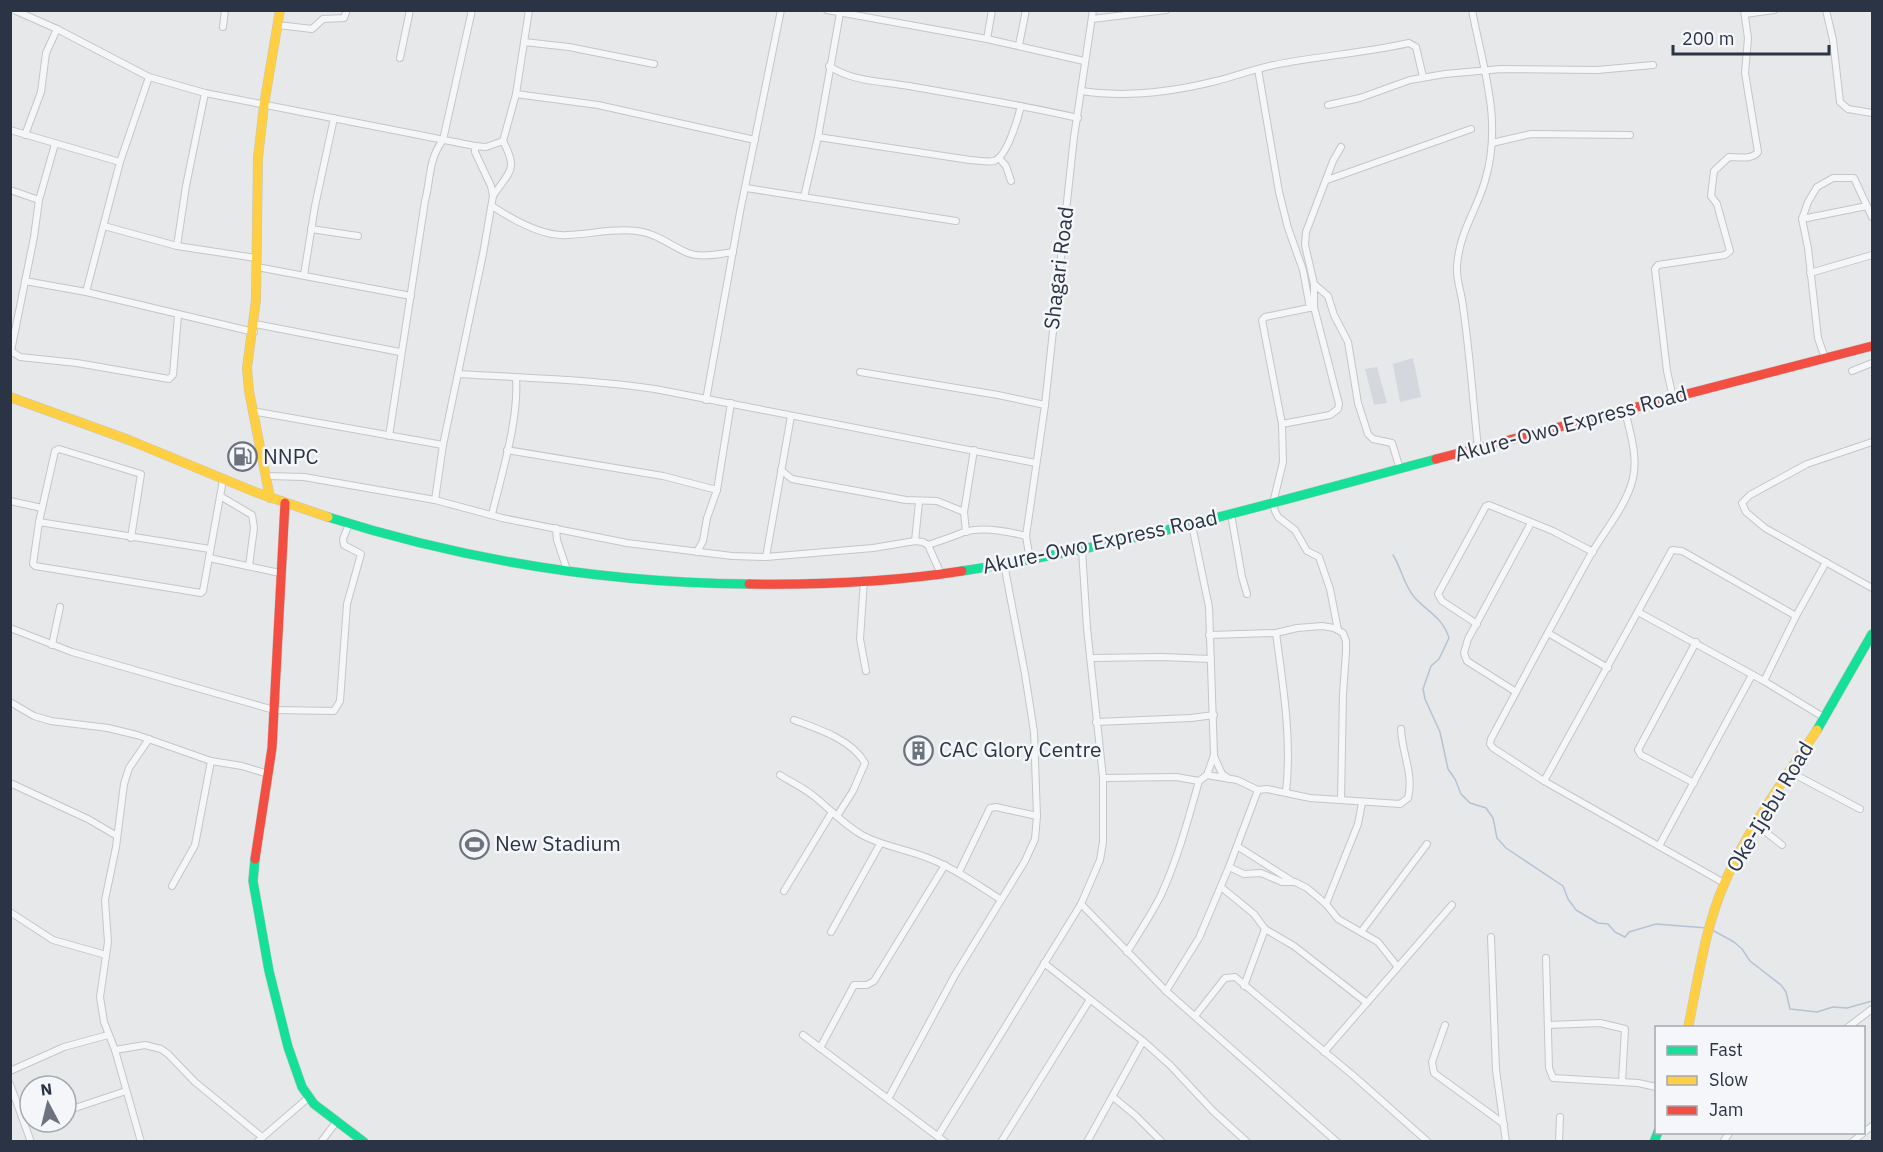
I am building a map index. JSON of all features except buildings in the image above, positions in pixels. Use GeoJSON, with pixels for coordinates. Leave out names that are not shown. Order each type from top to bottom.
{"type":"FeatureCollection","features":[{"type":"Feature","properties":{"kind":"main road"},"geometry":{"type":"LineString","coordinates":[[270,498],[252,411],[247,368],[254,328],[258,158],[264,105],[280,10]]}},
{"type":"Feature","properties":{"kind":"main road","name":"Akure-Owo Express Road"},"geometry":{"type":"LineString","coordinates":[[10,397],[102,430],[270,498],[349,524],[446,549],[567,570],[630,578],[780,584],[941,574],[1082,550],[1274,503],[1872,346]]}},
{"type":"Feature","properties":{"kind":"main road"},"geometry":{"type":"LineString","coordinates":[[285,503],[272,748],[256,851],[254,881],[275,999],[291,1056],[308,1098],[364,1142]]}},
{"type":"Feature","properties":{"kind":"main road","name":"Oke-Ijebu Road"},"geometry":{"type":"LineString","coordinates":[[1688,1026],[1709,929],[1724,883],[1745,841],[1869,649],[1872,634]]}},
{"type":"Feature","properties":{"kind":"street"},"geometry":{"type":"LineString","coordinates":[[14,10],[57,29],[149,77],[205,93],[475,146],[486,147],[503,141]]}},
{"type":"Feature","properties":{"kind":"street"},"geometry":{"type":"LineString","coordinates":[[223,27],[225,10]]}},
{"type":"Feature","properties":{"kind":"street"},"geometry":{"type":"LineString","coordinates":[[278,25],[312,29],[323,19],[344,18],[347,10]]}},
{"type":"Feature","properties":{"kind":"street"},"geometry":{"type":"LineString","coordinates":[[400,58],[410,10]]}},
{"type":"Feature","properties":{"kind":"street"},"geometry":{"type":"LineString","coordinates":[[389,436],[430,165],[435,151],[443,140],[472,10]]}},
{"type":"Feature","properties":{"kind":"street"},"geometry":{"type":"LineString","coordinates":[[493,196],[507,176],[512,164],[503,141],[516,94],[529,10]]}},
{"type":"Feature","properties":{"kind":"street"},"geometry":{"type":"LineString","coordinates":[[706,400],[781,10]]}},
{"type":"Feature","properties":{"kind":"street"},"geometry":{"type":"LineString","coordinates":[[827,10],[1019,45],[1084,61]]}},
{"type":"Feature","properties":{"kind":"street"},"geometry":{"type":"LineString","coordinates":[[987,39],[992,10]]}},
{"type":"Feature","properties":{"kind":"street"},"geometry":{"type":"LineString","coordinates":[[1019,45],[1026,10]]}},
{"type":"Feature","properties":{"kind":"street","name":"Shagari Road"},"geometry":{"type":"LineString","coordinates":[[1030,560],[1026,536],[1027,526],[1045,405],[1084,61],[1093,10]]}},
{"type":"Feature","properties":{"kind":"street"},"geometry":{"type":"LineString","coordinates":[[1092,19],[1166,10]]}},
{"type":"Feature","properties":{"kind":"street"},"geometry":{"type":"LineString","coordinates":[[1472,10],[1491,96],[1492,143],[1485,181],[1461,239],[1456,271],[1463,307],[1478,448]]}},
{"type":"Feature","properties":{"kind":"street"},"geometry":{"type":"LineString","coordinates":[[1673,398],[1667,371],[1655,269],[1658,265],[1725,255],[1730,251],[1717,204],[1711,196],[1714,171],[1729,158],[1755,156],[1758,152],[1745,73],[1748,38],[1745,12],[1774,10]]}},
{"type":"Feature","properties":{"kind":"street"},"geometry":{"type":"LineString","coordinates":[[1826,10],[1833,40],[1840,102],[1848,109],[1872,112]]}},
{"type":"Feature","properties":{"kind":"street"},"geometry":{"type":"LineString","coordinates":[[804,197],[818,137],[826,80],[840,13]]}},
{"type":"Feature","properties":{"kind":"street"},"geometry":{"type":"LineString","coordinates":[[24,135],[41,92],[46,54],[57,29]]}},
{"type":"Feature","properties":{"kind":"street"},"geometry":{"type":"LineString","coordinates":[[524,42],[585,50],[654,64]]}},
{"type":"Feature","properties":{"kind":"street"},"geometry":{"type":"LineString","coordinates":[[1081,91],[1150,94],[1258,69],[1409,43],[1416,47],[1423,77]]}},
{"type":"Feature","properties":{"kind":"street"},"geometry":{"type":"LineString","coordinates":[[1328,105],[1359,98],[1423,77],[1500,69],[1597,70],[1653,64]]}},
{"type":"Feature","properties":{"kind":"street"},"geometry":{"type":"LineString","coordinates":[[829,66],[842,74],[879,83],[1021,106],[1078,118]]}},
{"type":"Feature","properties":{"kind":"street"},"geometry":{"type":"LineString","coordinates":[[1258,69],[1279,192],[1339,404],[1338,409],[1330,415],[1282,424]]}},
{"type":"Feature","properties":{"kind":"street"},"geometry":{"type":"LineString","coordinates":[[826,80],[842,74]]}},
{"type":"Feature","properties":{"kind":"street"},"geometry":{"type":"LineString","coordinates":[[86,292],[120,162],[149,77]]}},
{"type":"Feature","properties":{"kind":"street"},"geometry":{"type":"LineString","coordinates":[[177,246],[186,186],[205,93]]}},
{"type":"Feature","properties":{"kind":"street"},"geometry":{"type":"LineString","coordinates":[[516,94],[598,105],[755,140]]}},
{"type":"Feature","properties":{"kind":"street"},"geometry":{"type":"LineString","coordinates":[[818,137],[970,160],[995,161],[999,158],[1016,123],[1021,106]]}},
{"type":"Feature","properties":{"kind":"street"},"geometry":{"type":"LineString","coordinates":[[304,275],[334,118]]}},
{"type":"Feature","properties":{"kind":"street"},"geometry":{"type":"LineString","coordinates":[[1326,180],[1471,129]]}},
{"type":"Feature","properties":{"kind":"street"},"geometry":{"type":"LineString","coordinates":[[10,130],[120,162]]}},
{"type":"Feature","properties":{"kind":"street"},"geometry":{"type":"LineString","coordinates":[[1492,143],[1531,134],[1630,135]]}},
{"type":"Feature","properties":{"kind":"street"},"geometry":{"type":"LineString","coordinates":[[55,144],[39,200],[11,346],[13,354],[20,357],[77,363],[169,379],[173,375],[178,315]]}},
{"type":"Feature","properties":{"kind":"street"},"geometry":{"type":"LineString","coordinates":[[435,500],[443,445],[492,206],[491,186],[475,152],[475,146]]}},
{"type":"Feature","properties":{"kind":"street"},"geometry":{"type":"LineString","coordinates":[[1312,308],[1314,284],[1307,258],[1305,238],[1333,161],[1341,147]]}},
{"type":"Feature","properties":{"kind":"street"},"geometry":{"type":"LineString","coordinates":[[999,158],[1006,166],[1011,181]]}},
{"type":"Feature","properties":{"kind":"street"},"geometry":{"type":"LineString","coordinates":[[1825,358],[1818,338],[1808,248],[1802,219],[1817,187],[1833,178],[1855,179],[1872,217]]}},
{"type":"Feature","properties":{"kind":"street"},"geometry":{"type":"LineString","coordinates":[[746,188],[956,221]]}},
{"type":"Feature","properties":{"kind":"street"},"geometry":{"type":"LineString","coordinates":[[10,190],[39,200]]}},
{"type":"Feature","properties":{"kind":"street"},"geometry":{"type":"LineString","coordinates":[[492,206],[521,222],[554,234],[566,236],[600,231],[639,231],[654,235],[689,253],[708,255],[733,252]]}},
{"type":"Feature","properties":{"kind":"street"},"geometry":{"type":"LineString","coordinates":[[1802,219],[1867,206]]}},
{"type":"Feature","properties":{"kind":"street"},"geometry":{"type":"LineString","coordinates":[[104,226],[177,246],[257,262],[304,275],[411,296]]}},
{"type":"Feature","properties":{"kind":"street"},"geometry":{"type":"LineString","coordinates":[[312,229],[358,236]]}},
{"type":"Feature","properties":{"kind":"street"},"geometry":{"type":"LineString","coordinates":[[1810,273],[1872,255]]}},
{"type":"Feature","properties":{"kind":"street"},"geometry":{"type":"LineString","coordinates":[[25,281],[86,292],[178,315],[400,352]]}},
{"type":"Feature","properties":{"kind":"street"},"geometry":{"type":"LineString","coordinates":[[1314,284],[1328,296],[1334,315],[1348,342],[1358,403],[1368,434],[1373,439],[1392,443],[1400,469]]}},
{"type":"Feature","properties":{"kind":"street"},"geometry":{"type":"LineString","coordinates":[[1312,308],[1265,317],[1262,320],[1282,424],[1283,462],[1274,503],[1278,517],[1295,530],[1307,551],[1319,557],[1330,589],[1338,630]]}},
{"type":"Feature","properties":{"kind":"street"},"geometry":{"type":"LineString","coordinates":[[1852,371],[1872,363]]}},
{"type":"Feature","properties":{"kind":"street"},"geometry":{"type":"LineString","coordinates":[[860,372],[1045,405]]}},
{"type":"Feature","properties":{"kind":"street"},"geometry":{"type":"LineString","coordinates":[[458,374],[615,383],[730,403],[1036,463]]}},
{"type":"Feature","properties":{"kind":"street"},"geometry":{"type":"LineString","coordinates":[[492,514],[507,450],[517,391],[516,378]]}},
{"type":"Feature","properties":{"kind":"street"},"geometry":{"type":"LineString","coordinates":[[697,552],[703,541],[707,518],[717,490],[730,403]]}},
{"type":"Feature","properties":{"kind":"street"},"geometry":{"type":"LineString","coordinates":[[252,411],[443,445]]}},
{"type":"Feature","properties":{"kind":"street"},"geometry":{"type":"LineString","coordinates":[[1625,411],[1634,454],[1633,482],[1548,633],[1490,744],[1544,781],[1724,883]]}},
{"type":"Feature","properties":{"kind":"street"},"geometry":{"type":"LineString","coordinates":[[766,556],[791,416]]}},
{"type":"Feature","properties":{"kind":"street"},"geometry":{"type":"LineString","coordinates":[[1872,442],[1807,464],[1750,495],[1742,503],[1743,508],[1753,520],[1872,588]]}},
{"type":"Feature","properties":{"kind":"street"},"geometry":{"type":"LineString","coordinates":[[131,538],[141,477],[139,472],[59,449],[55,451],[39,522],[33,564],[197,594],[203,591],[223,480]]}},
{"type":"Feature","properties":{"kind":"street"},"geometry":{"type":"LineString","coordinates":[[507,450],[663,476],[717,490]]}},
{"type":"Feature","properties":{"kind":"street"},"geometry":{"type":"LineString","coordinates":[[966,532],[964,512],[974,450]]}},
{"type":"Feature","properties":{"kind":"street"},"geometry":{"type":"LineString","coordinates":[[782,470],[792,479],[919,502],[937,501],[964,512]]}},
{"type":"Feature","properties":{"kind":"street"},"geometry":{"type":"LineString","coordinates":[[267,476],[304,477],[435,500],[627,543],[732,556],[766,556],[873,548],[915,541],[928,545],[966,532],[991,530],[1026,536]]}},
{"type":"Feature","properties":{"kind":"street"},"geometry":{"type":"LineString","coordinates":[[778,488],[792,479]]}},
{"type":"Feature","properties":{"kind":"street"},"geometry":{"type":"LineString","coordinates":[[220,496],[252,515],[254,528],[249,566]]}},
{"type":"Feature","properties":{"kind":"street"},"geometry":{"type":"LineString","coordinates":[[10,501],[42,508]]}},
{"type":"Feature","properties":{"kind":"street"},"geometry":{"type":"LineString","coordinates":[[915,541],[919,502]]}},
{"type":"Feature","properties":{"kind":"street"},"geometry":{"type":"LineString","coordinates":[[1477,624],[1442,602],[1438,596],[1472,529],[1487,505],[1553,531],[1593,552]]}},
{"type":"Feature","properties":{"kind":"street"},"geometry":{"type":"LineString","coordinates":[[1231,514],[1247,594]]}},
{"type":"Feature","properties":{"kind":"street"},"geometry":{"type":"LineString","coordinates":[[39,522],[210,549]]}},
{"type":"Feature","properties":{"kind":"street"},"geometry":{"type":"LineString","coordinates":[[1516,692],[1465,658],[1464,653],[1468,639],[1531,523]]}},
{"type":"Feature","properties":{"kind":"street"},"geometry":{"type":"LineString","coordinates":[[10,628],[52,645],[137,672],[274,710],[334,711],[339,706],[347,604],[361,554],[344,545],[349,524]]}},
{"type":"Feature","properties":{"kind":"street"},"geometry":{"type":"LineString","coordinates":[[1127,952],[1152,912],[1172,870],[1186,832],[1199,781],[1207,775],[1214,755],[1208,595],[1191,524]]}},
{"type":"Feature","properties":{"kind":"street"},"geometry":{"type":"LineString","coordinates":[[556,528],[557,540],[567,570]]}},
{"type":"Feature","properties":{"kind":"street"},"geometry":{"type":"LineString","coordinates":[[928,545],[941,574]]}},
{"type":"Feature","properties":{"kind":"street"},"geometry":{"type":"LineString","coordinates":[[938,1136],[1081,904],[1100,860],[1103,842],[1103,778],[1090,658],[1082,550]]}},
{"type":"Feature","properties":{"kind":"street"},"geometry":{"type":"LineString","coordinates":[[1544,781],[1670,553],[1677,550],[1796,616]]}},
{"type":"Feature","properties":{"kind":"street"},"geometry":{"type":"LineString","coordinates":[[209,558],[280,573]]}},
{"type":"Feature","properties":{"kind":"street"},"geometry":{"type":"LineString","coordinates":[[1764,681],[1826,562]]}},
{"type":"Feature","properties":{"kind":"street"},"geometry":{"type":"LineString","coordinates":[[888,1099],[955,975],[1032,849],[1035,839],[1037,816],[1034,732],[1004,564]]}},
{"type":"Feature","properties":{"kind":"street"},"geometry":{"type":"LineString","coordinates":[[864,580],[860,639],[866,671]]}},
{"type":"Feature","properties":{"kind":"street"},"geometry":{"type":"LineString","coordinates":[[52,645],[60,607]]}},
{"type":"Feature","properties":{"kind":"street"},"geometry":{"type":"LineString","coordinates":[[1638,612],[1696,642],[1825,718]]}},
{"type":"Feature","properties":{"kind":"street"},"geometry":{"type":"LineString","coordinates":[[1209,635],[1276,633],[1322,626],[1343,633],[1346,641],[1341,800]]}},
{"type":"Feature","properties":{"kind":"street"},"geometry":{"type":"LineString","coordinates":[[1276,633],[1287,734],[1287,792]]}},
{"type":"Feature","properties":{"kind":"street"},"geometry":{"type":"LineString","coordinates":[[1548,633],[1608,668]]}},
{"type":"Feature","properties":{"kind":"street"},"geometry":{"type":"LineString","coordinates":[[1694,783],[1641,755],[1638,750],[1696,642]]}},
{"type":"Feature","properties":{"kind":"street"},"geometry":{"type":"LineString","coordinates":[[1090,658],[1211,659]]}},
{"type":"Feature","properties":{"kind":"street"},"geometry":{"type":"LineString","coordinates":[[1659,846],[1752,675]]}},
{"type":"Feature","properties":{"kind":"street"},"geometry":{"type":"LineString","coordinates":[[10,702],[34,716],[51,722],[93,725],[149,739],[211,761],[242,766],[268,774]]}},
{"type":"Feature","properties":{"kind":"street"},"geometry":{"type":"LineString","coordinates":[[1096,722],[1197,718],[1214,715]]}},
{"type":"Feature","properties":{"kind":"street"},"geometry":{"type":"LineString","coordinates":[[784,891],[853,791],[865,763],[856,751],[842,742],[794,720]]}},
{"type":"Feature","properties":{"kind":"street"},"geometry":{"type":"LineString","coordinates":[[1207,775],[1243,782],[1258,790],[1267,789],[1325,800],[1400,804],[1408,798],[1410,770],[1403,751],[1401,729]]}},
{"type":"Feature","properties":{"kind":"street"},"geometry":{"type":"LineString","coordinates":[[141,1142],[115,1050],[100,1007],[108,942],[105,900],[126,774],[149,739]]}},
{"type":"Feature","properties":{"kind":"street"},"geometry":{"type":"LineString","coordinates":[[1214,755],[1222,774],[1229,779]]}},
{"type":"Feature","properties":{"kind":"street"},"geometry":{"type":"LineString","coordinates":[[172,886],[195,845],[211,761]]}},
{"type":"Feature","properties":{"kind":"street"},"geometry":{"type":"LineString","coordinates":[[1790,772],[1860,809]]}},
{"type":"Feature","properties":{"kind":"street"},"geometry":{"type":"LineString","coordinates":[[780,775],[813,796],[854,830],[880,844],[893,845],[945,865],[1000,899]]}},
{"type":"Feature","properties":{"kind":"street"},"geometry":{"type":"LineString","coordinates":[[1103,778],[1176,777],[1199,781]]}},
{"type":"Feature","properties":{"kind":"street"},"geometry":{"type":"LineString","coordinates":[[10,783],[88,819],[117,836]]}},
{"type":"Feature","properties":{"kind":"street"},"geometry":{"type":"LineString","coordinates":[[1166,991],[1196,944],[1238,846],[1258,790]]}},
{"type":"Feature","properties":{"kind":"street"},"geometry":{"type":"LineString","coordinates":[[1326,904],[1358,824],[1362,803]]}},
{"type":"Feature","properties":{"kind":"street"},"geometry":{"type":"LineString","coordinates":[[959,872],[990,808],[996,807],[1037,816]]}},
{"type":"Feature","properties":{"kind":"street"},"geometry":{"type":"LineString","coordinates":[[1757,825],[1782,845]]}},
{"type":"Feature","properties":{"kind":"street"},"geometry":{"type":"LineString","coordinates":[[831,932],[880,844]]}},
{"type":"Feature","properties":{"kind":"street"},"geometry":{"type":"LineString","coordinates":[[1361,932],[1426,844]]}},
{"type":"Feature","properties":{"kind":"street"},"geometry":{"type":"LineString","coordinates":[[1238,846],[1307,888],[1326,904],[1338,919],[1378,942],[1397,966]]}},
{"type":"Feature","properties":{"kind":"street"},"geometry":{"type":"LineString","coordinates":[[820,1048],[854,985],[867,985],[874,981],[945,865]]}},
{"type":"Feature","properties":{"kind":"street"},"geometry":{"type":"LineString","coordinates":[[1229,867],[1244,874],[1261,873],[1282,882],[1293,881]]}},
{"type":"Feature","properties":{"kind":"street"},"geometry":{"type":"LineString","coordinates":[[1221,887],[1254,914],[1265,929],[1294,946],[1367,1003]]}},
{"type":"Feature","properties":{"kind":"street"},"geometry":{"type":"LineString","coordinates":[[1081,904],[1166,991],[1337,1142]]}},
{"type":"Feature","properties":{"kind":"street"},"geometry":{"type":"LineString","coordinates":[[1324,1052],[1452,904]]}},
{"type":"Feature","properties":{"kind":"street"},"geometry":{"type":"LineString","coordinates":[[10,912],[53,940],[106,955]]}},
{"type":"Feature","properties":{"kind":"street"},"geometry":{"type":"LineString","coordinates":[[1244,986],[1265,929]]}},
{"type":"Feature","properties":{"kind":"street"},"geometry":{"type":"LineString","coordinates":[[1491,937],[1496,1070],[1506,1142]]}},
{"type":"Feature","properties":{"kind":"street"},"geometry":{"type":"LineString","coordinates":[[1546,958],[1549,1068],[1553,1078],[1589,1082],[1622,1082],[1655,1087]]}},
{"type":"Feature","properties":{"kind":"street"},"geometry":{"type":"LineString","coordinates":[[1044,963],[1089,1001],[1143,1041],[1247,1142]]}},
{"type":"Feature","properties":{"kind":"street"},"geometry":{"type":"LineString","coordinates":[[1195,1016],[1225,978],[1235,977],[1428,1142]]}},
{"type":"Feature","properties":{"kind":"street"},"geometry":{"type":"LineString","coordinates":[[1001,1142],[1089,1001]]}},
{"type":"Feature","properties":{"kind":"street"},"geometry":{"type":"LineString","coordinates":[[1850,1026],[1872,1009]]}},
{"type":"Feature","properties":{"kind":"street"},"geometry":{"type":"LineString","coordinates":[[1548,1025],[1600,1023],[1625,1029],[1622,1082]]}},
{"type":"Feature","properties":{"kind":"street"},"geometry":{"type":"LineString","coordinates":[[1445,1025],[1432,1062],[1434,1073],[1504,1124]]}},
{"type":"Feature","properties":{"kind":"street"},"geometry":{"type":"LineString","coordinates":[[10,1071],[56,1050],[108,1035]]}},
{"type":"Feature","properties":{"kind":"street"},"geometry":{"type":"LineString","coordinates":[[803,1035],[945,1142]]}},
{"type":"Feature","properties":{"kind":"street"},"geometry":{"type":"LineString","coordinates":[[1087,1142],[1143,1041]]}},
{"type":"Feature","properties":{"kind":"street"},"geometry":{"type":"LineString","coordinates":[[115,1050],[145,1045],[160,1049],[259,1139],[308,1098]]}},
{"type":"Feature","properties":{"kind":"street"},"geometry":{"type":"LineString","coordinates":[[10,1084],[18,1104]]}},
{"type":"Feature","properties":{"kind":"street"},"geometry":{"type":"LineString","coordinates":[[78,1107],[126,1090]]}},
{"type":"Feature","properties":{"kind":"street"},"geometry":{"type":"LineString","coordinates":[[1113,1097],[1135,1114],[1162,1142]]}},
{"type":"Feature","properties":{"kind":"street"},"geometry":{"type":"LineString","coordinates":[[1559,1142],[1560,1117]]}},
{"type":"Feature","properties":{"kind":"street"},"geometry":{"type":"LineString","coordinates":[[321,1142],[337,1121]]}},
{"type":"Feature","properties":{"kind":"shaded area"},"geometry":{"type":"Polygon","coordinates":[[[1413,358],[1421,397],[1400,402],[1393,364],[1413,358]]]}},
{"type":"Feature","properties":{"kind":"shaded area"},"geometry":{"type":"Polygon","coordinates":[[[1377,367],[1387,403],[1374,405],[1365,369],[1377,367]]]}},
{"type":"Feature","properties":{"kind":"waterway"},"geometry":{"type":"LineString","coordinates":[[1393,555],[1411,593],[1439,620],[1449,638],[1439,659],[1431,666],[1423,689],[1425,699],[1440,732],[1448,769],[1461,794],[1470,803],[1486,808],[1493,818],[1497,838],[1506,848],[1563,886],[1576,910],[1598,923],[1608,924],[1615,932],[1625,937],[1629,932],[1656,924],[1707,928]]}},
{"type":"Feature","properties":{"kind":"waterway"},"geometry":{"type":"LineString","coordinates":[[1714,931],[1734,942],[1750,961],[1781,985],[1786,992],[1790,1009],[1817,1012],[1833,1007],[1847,1008],[1872,1001]]}},
{"type":"Feature","properties":{"kind":"traffic: fast"},"geometry":{"type":"LineString","coordinates":[[962,571],[1141,536],[1436,459]]}},
{"type":"Feature","properties":{"kind":"traffic: fast"},"geometry":{"type":"LineString","coordinates":[[328,517],[431,545],[536,566],[642,579],[749,584]]}},
{"type":"Feature","properties":{"kind":"traffic: fast"},"geometry":{"type":"LineString","coordinates":[[1817,730],[1872,634]]}},
{"type":"Feature","properties":{"kind":"traffic: fast"},"geometry":{"type":"LineString","coordinates":[[255,859],[253,881],[269,971],[288,1047],[302,1087],[314,1104],[364,1142]]}},
{"type":"Feature","properties":{"kind":"traffic: fast"},"geometry":{"type":"LineString","coordinates":[[1654,1142],[1657,1134]]}},
{"type":"Feature","properties":{"kind":"traffic: slow"},"geometry":{"type":"LineString","coordinates":[[270,498],[249,391],[247,368],[256,300],[258,158],[264,105],[280,10]]}},
{"type":"Feature","properties":{"kind":"traffic: slow"},"geometry":{"type":"LineString","coordinates":[[10,397],[129,440],[255,492],[328,517]]}},
{"type":"Feature","properties":{"kind":"traffic: slow"},"geometry":{"type":"LineString","coordinates":[[1688,1026],[1707,935],[1725,882],[1756,823],[1817,730]]}},
{"type":"Feature","properties":{"kind":"traffic: jam"},"geometry":{"type":"LineString","coordinates":[[1436,459],[1872,346]]}},
{"type":"Feature","properties":{"kind":"traffic: jam"},"geometry":{"type":"LineString","coordinates":[[255,859],[272,748],[285,503]]}},
{"type":"Feature","properties":{"kind":"traffic: jam"},"geometry":{"type":"LineString","coordinates":[[749,584],[856,582],[962,571]]}},
{"type":"Feature","properties":{"kind":"place","name":"NNPC"},"geometry":{"type":"Point","coordinates":[242,457]}},
{"type":"Feature","properties":{"kind":"place","name":"CAC Glory Centre"},"geometry":{"type":"Point","coordinates":[918,750]}},
{"type":"Feature","properties":{"kind":"place","name":"New Stadium"},"geometry":{"type":"Point","coordinates":[474,844]}}]}
